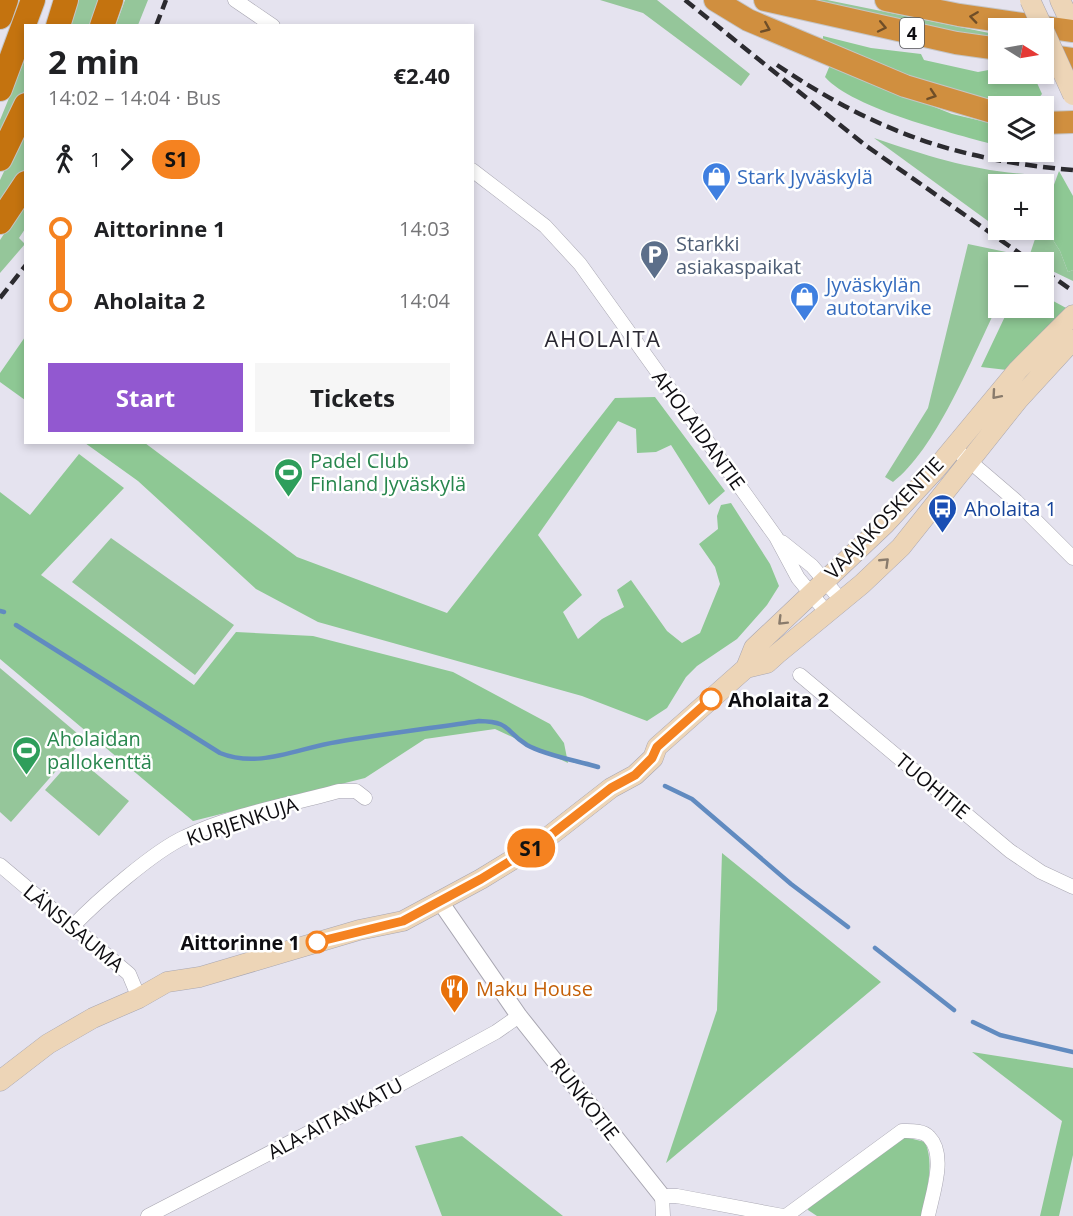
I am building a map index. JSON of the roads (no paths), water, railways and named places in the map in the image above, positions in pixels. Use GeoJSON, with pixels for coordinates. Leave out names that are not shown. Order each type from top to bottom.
{"type":"FeatureCollection","features":[{"type":"Feature","properties":{"kind":"highway"},"geometry":{"type":"LineString","coordinates":[[0,17],[6,0]]}},
{"type":"Feature","properties":{"kind":"highway"},"geometry":{"type":"LineString","coordinates":[[24,24],[33,0]]}},
{"type":"Feature","properties":{"kind":"highway"},"geometry":{"type":"LineString","coordinates":[[59,24],[66,0]]}},
{"type":"Feature","properties":{"kind":"highway"},"geometry":{"type":"LineString","coordinates":[[103,24],[111,0]]}},
{"type":"Feature","properties":{"kind":"highway"},"geometry":{"type":"LineString","coordinates":[[715,0],[748,20],[905,86],[988,111]]}},
{"type":"Feature","properties":{"kind":"highway","name":"4"},"geometry":{"type":"LineString","coordinates":[[765,0],[934,38],[988,47]]}},
{"type":"Feature","properties":{"kind":"highway","name":"4"},"geometry":{"type":"LineString","coordinates":[[886,0],[959,15],[1073,29]]}},
{"type":"Feature","properties":{"kind":"highway"},"geometry":{"type":"LineString","coordinates":[[0,90],[24,25]]}},
{"type":"Feature","properties":{"kind":"highway"},"geometry":{"type":"LineString","coordinates":[[1054,56],[1073,59]]}},
{"type":"Feature","properties":{"kind":"highway"},"geometry":{"type":"LineString","coordinates":[[0,159],[24,109]]}},
{"type":"Feature","properties":{"kind":"highway"},"geometry":{"type":"LineString","coordinates":[[1054,123],[1073,122]]}},
{"type":"Feature","properties":{"kind":"highway"},"geometry":{"type":"LineString","coordinates":[[0,222],[24,186]]}},
{"type":"Feature","properties":{"kind":"main road"},"geometry":{"type":"LineString","coordinates":[[1030,0],[1038,18]]}},
{"type":"Feature","properties":{"kind":"main road"},"geometry":{"type":"LineString","coordinates":[[1061,1],[1073,29]]}},
{"type":"Feature","properties":{"kind":"main road"},"geometry":{"type":"LineString","coordinates":[[1054,54],[1073,95]]}},
{"type":"Feature","properties":{"kind":"main road","name":"VAAJAKOSKENTIE"},"geometry":{"type":"LineString","coordinates":[[0,1081],[48,1044],[93,1018],[139,998],[171,995],[200,978],[359,930],[398,908],[440,900],[543,841],[611,788],[635,775],[652,758],[657,747],[746,668],[754,648],[885,524],[1011,378],[1069,327]]}},
{"type":"Feature","properties":{"kind":"main road","name":"VAAJAKOSKENTIE"},"geometry":{"type":"LineString","coordinates":[[746,668],[766,663],[834,607],[901,547],[932,511],[969,459],[1024,392],[1069,327]]}},
{"type":"Feature","properties":{"kind":"street"},"geometry":{"type":"LineString","coordinates":[[235,0],[270,24]]}},
{"type":"Feature","properties":{"kind":"street","name":"AHOLAIDANTIE"},"geometry":{"type":"LineString","coordinates":[[474,172],[545,226],[580,264],[776,537],[812,566],[817,587],[834,607]]}},
{"type":"Feature","properties":{"kind":"street"},"geometry":{"type":"LineString","coordinates":[[953,447],[1016,501],[1073,558]]}},
{"type":"Feature","properties":{"kind":"street","name":"TUOHITIE"},"geometry":{"type":"LineString","coordinates":[[800,675],[1010,851],[1041,872],[1073,887]]}},
{"type":"Feature","properties":{"kind":"street","name":"KURJENKUJA"},"geometry":{"type":"LineString","coordinates":[[73,926],[104,897],[184,837],[229,821],[339,791],[356,791],[365,798]]}},
{"type":"Feature","properties":{"kind":"street","name":"LÄNSISAUMA"},"geometry":{"type":"LineString","coordinates":[[0,865],[129,975],[139,998]]}},
{"type":"Feature","properties":{"kind":"street","name":"RUNKOTIE"},"geometry":{"type":"LineString","coordinates":[[440,900],[519,1016],[662,1196]]}},
{"type":"Feature","properties":{"kind":"street","name":"ALA-AITANKATU"},"geometry":{"type":"LineString","coordinates":[[148,1216],[366,1103],[496,1032],[519,1016]]}},
{"type":"Feature","properties":{"kind":"street"},"geometry":{"type":"LineString","coordinates":[[663,1216],[662,1196],[677,1196],[785,1216],[902,1131],[919,1132],[929,1136],[935,1149],[937,1166],[928,1216]]}},
{"type":"Feature","properties":{"kind":"waterway"},"geometry":{"type":"LineString","coordinates":[[0,611],[4,612]]}},
{"type":"Feature","properties":{"kind":"waterway"},"geometry":{"type":"LineString","coordinates":[[16,625],[220,753],[235,757],[249,759],[278,756],[337,742],[479,721],[502,725],[519,740],[542,752],[598,767]]}},
{"type":"Feature","properties":{"kind":"waterway"},"geometry":{"type":"LineString","coordinates":[[665,786],[692,799],[791,884],[848,927]]}},
{"type":"Feature","properties":{"kind":"waterway"},"geometry":{"type":"LineString","coordinates":[[875,948],[954,1010]]}},
{"type":"Feature","properties":{"kind":"waterway"},"geometry":{"type":"LineString","coordinates":[[973,1022],[1000,1035],[1073,1052]]}},
{"type":"Feature","properties":{"kind":"railway"},"geometry":{"type":"LineString","coordinates":[[157,24],[166,0]]}},
{"type":"Feature","properties":{"kind":"railway"},"geometry":{"type":"LineString","coordinates":[[685,0],[865,145],[1018,252]]}},
{"type":"Feature","properties":{"kind":"railway"},"geometry":{"type":"LineString","coordinates":[[777,65],[848,108],[883,125],[918,138],[953,150],[991,159],[1073,170]]}},
{"type":"Feature","properties":{"kind":"railway"},"geometry":{"type":"LineString","coordinates":[[0,298],[24,268]]}},
{"type":"Feature","properties":{"kind":"railway"},"geometry":{"type":"LineString","coordinates":[[1054,278],[1073,291]]}},
{"type":"Feature","properties":{"kind":"place","name":"Stark Jyväskylä"},"geometry":{"type":"Point","coordinates":[716,202]}},
{"type":"Feature","properties":{"kind":"place","name":"Starkki asiakaspaikat"},"geometry":{"type":"Point","coordinates":[655,280]}},
{"type":"Feature","properties":{"kind":"place","name":"Jyväskylän autotarvike"},"geometry":{"type":"Point","coordinates":[805,322]}},
{"type":"Feature","properties":{"kind":"place","name":"Padel Club Finland Jyväskylä"},"geometry":{"type":"Point","coordinates":[289,498]}},
{"type":"Feature","properties":{"kind":"place","name":"Aholaita 1"},"geometry":{"type":"Point","coordinates":[943,534]}},
{"type":"Feature","properties":{"kind":"place","name":"Aholaita 2"},"geometry":{"type":"Point","coordinates":[711,699]}},
{"type":"Feature","properties":{"kind":"place","name":"Aholaidan pallokenttä"},"geometry":{"type":"Point","coordinates":[26,776]}},
{"type":"Feature","properties":{"kind":"place","name":"Aittorinne 1"},"geometry":{"type":"Point","coordinates":[317,942]}},
{"type":"Feature","properties":{"kind":"place","name":"Maku House"},"geometry":{"type":"Point","coordinates":[455,1014]}},
{"type":"Feature","properties":{"kind":"district","name":"AHOLAITA"},"geometry":{"type":"Point","coordinates":[603,338]}}]}
